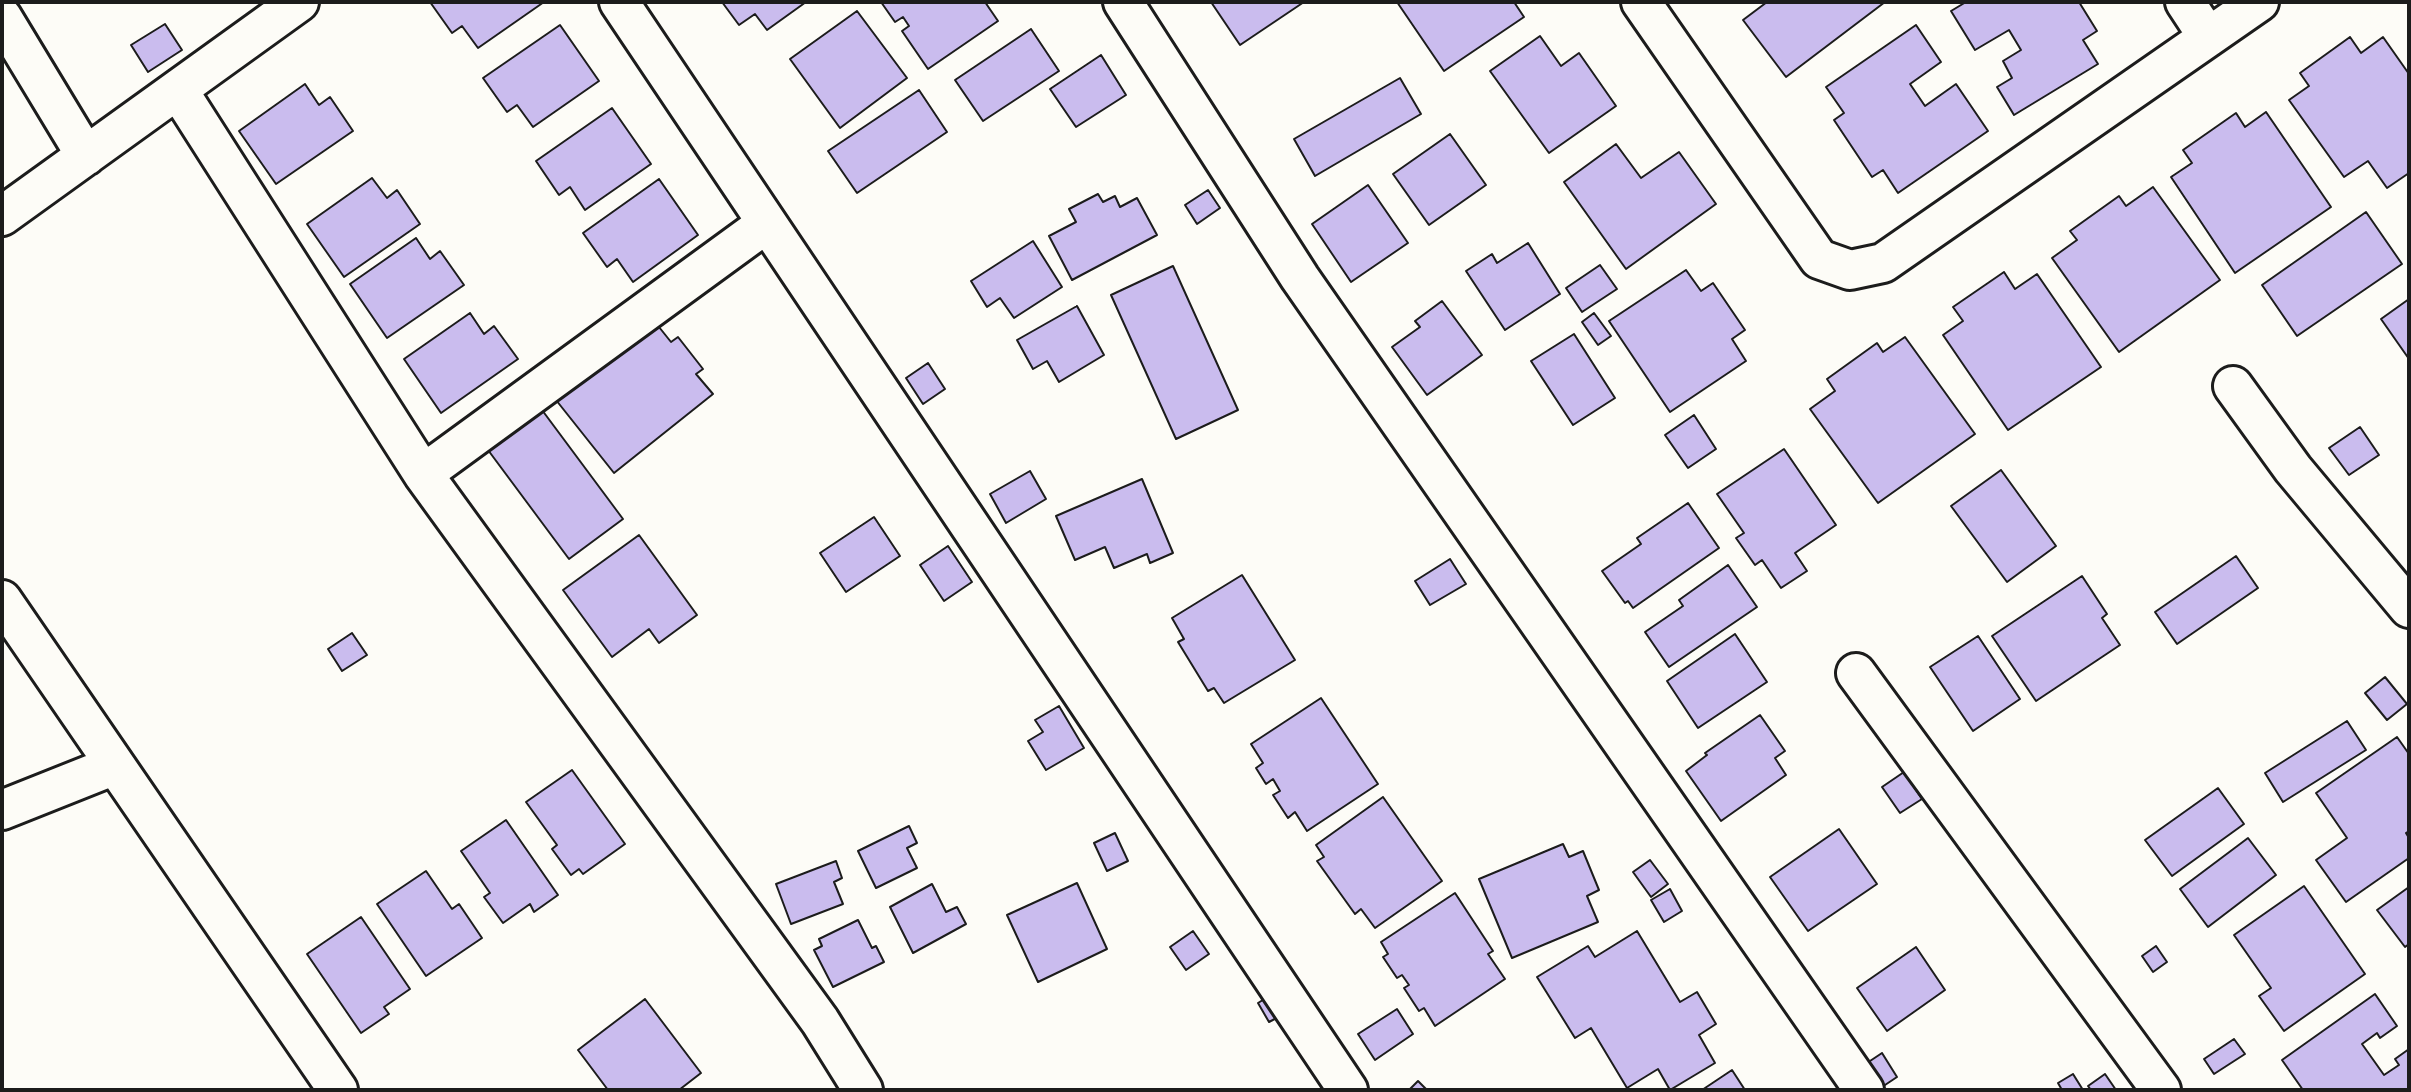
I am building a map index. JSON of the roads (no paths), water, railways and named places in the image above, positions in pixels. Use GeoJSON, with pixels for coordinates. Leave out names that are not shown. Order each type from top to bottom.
{"type":"FeatureCollection","features":[{"type":"Feature","properties":{"kind":"street"},"geometry":{"type":"LineString","coordinates":[[2,216],[299,2]]}},
{"type":"Feature","properties":{"kind":"street"},"geometry":{"type":"LineString","coordinates":[[618,2],[1348,1090]]}},
{"type":"Feature","properties":{"kind":"street"},"geometry":{"type":"LineString","coordinates":[[1123,2],[1300,278],[1864,1090]]}},
{"type":"Feature","properties":{"kind":"street"},"geometry":{"type":"LineString","coordinates":[[1641,2],[1819,259],[1850,270],[1883,263],[2259,2]]}},
{"type":"Feature","properties":{"kind":"street"},"geometry":{"type":"LineString","coordinates":[[2185,2],[2207,37]]}},
{"type":"Feature","properties":{"kind":"street"},"geometry":{"type":"LineString","coordinates":[[2,17],[86,156]]}},
{"type":"Feature","properties":{"kind":"street"},"geometry":{"type":"LineString","coordinates":[[178,90],[423,474],[820,1021],[863,1090]]}},
{"type":"Feature","properties":{"kind":"street"},"geometry":{"type":"LineString","coordinates":[[423,474],[766,223]]}},
{"type":"Feature","properties":{"kind":"street"},"geometry":{"type":"LineString","coordinates":[[2233,386],[2293,469],[2409,608]]}},
{"type":"Feature","properties":{"kind":"street"},"geometry":{"type":"LineString","coordinates":[[2,600],[338,1090]]}},
{"type":"Feature","properties":{"kind":"street"},"geometry":{"type":"LineString","coordinates":[[1856,673],[2161,1090]]}},
{"type":"Feature","properties":{"kind":"street"},"geometry":{"type":"LineString","coordinates":[[2,810],[115,765]]}}]}
